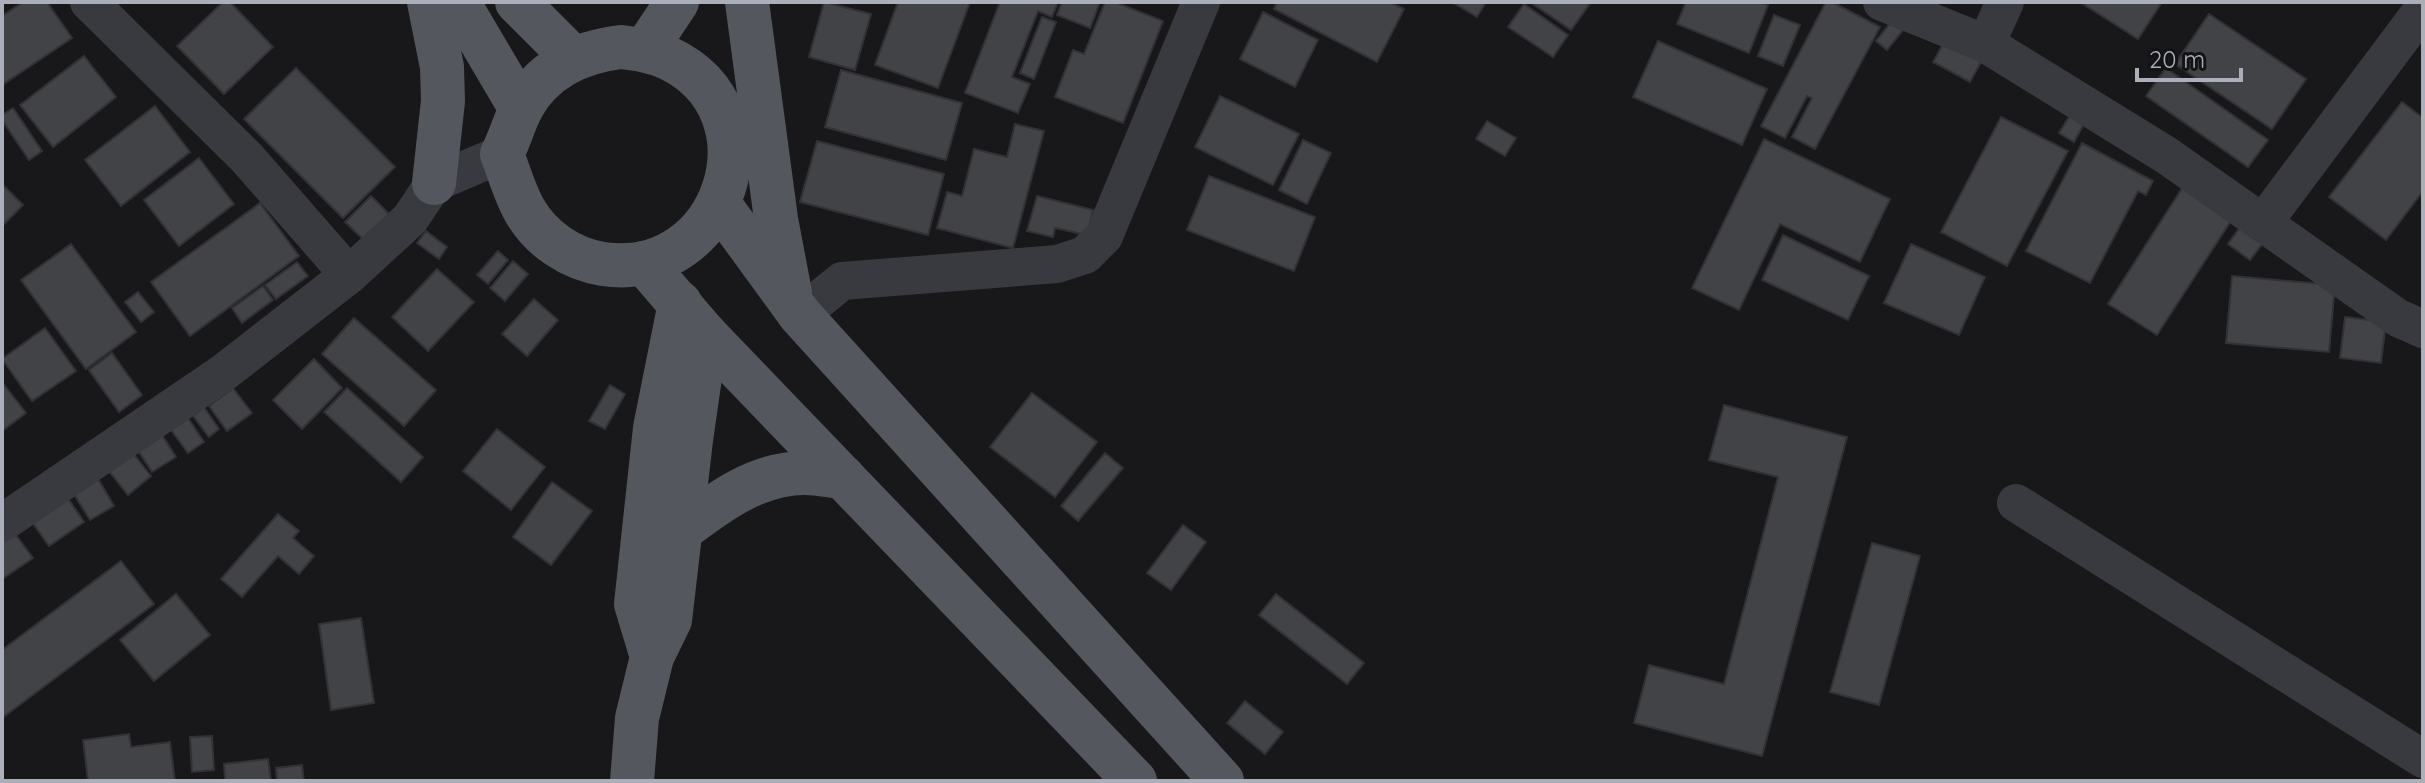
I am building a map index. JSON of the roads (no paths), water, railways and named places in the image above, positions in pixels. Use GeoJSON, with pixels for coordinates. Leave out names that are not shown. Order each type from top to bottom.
{"type":"FeatureCollection","features":[{"type":"Feature","properties":{"kind":"main road"},"geometry":{"type":"LineString","coordinates":[[429,2],[442,67],[443,101],[434,183]]}},
{"type":"Feature","properties":{"kind":"main road"},"geometry":{"type":"LineString","coordinates":[[458,2],[521,109]]}},
{"type":"Feature","properties":{"kind":"main road"},"geometry":{"type":"LineString","coordinates":[[517,2],[573,58]]}},
{"type":"Feature","properties":{"kind":"main road"},"geometry":{"type":"LineString","coordinates":[[645,50],[677,2]]}},
{"type":"Feature","properties":{"kind":"main road"},"geometry":{"type":"LineString","coordinates":[[720,110],[734,2]]}},
{"type":"Feature","properties":{"kind":"main road"},"geometry":{"type":"LineString","coordinates":[[747,2],[776,219],[796,309]]}},
{"type":"Feature","properties":{"kind":"main road"},"geometry":{"type":"LineString","coordinates":[[621,47],[645,50],[669,58],[689,71],[707,89],[720,110],[730,157],[727,181],[719,204],[706,225],[689,242],[667,255],[644,263],[616,266],[588,262],[563,250],[541,232],[524,210],[502,154],[521,109],[534,88],[552,71],[573,58],[597,50],[621,47]]}},
{"type":"Feature","properties":{"kind":"main road"},"geometry":{"type":"LineString","coordinates":[[719,204],[796,309],[1222,781]]}},
{"type":"Feature","properties":{"kind":"main road"},"geometry":{"type":"LineString","coordinates":[[644,263],[693,319],[1135,781]]}},
{"type":"Feature","properties":{"kind":"main road"},"geometry":{"type":"LineString","coordinates":[[632,781],[637,718],[652,657],[670,620],[680,531],[693,319]]}},
{"type":"Feature","properties":{"kind":"main road"},"geometry":{"type":"LineString","coordinates":[[652,657],[636,604],[655,428],[693,319]]}},
{"type":"Feature","properties":{"kind":"main road"},"geometry":{"type":"LineString","coordinates":[[680,531],[722,500],[753,485],[804,473],[843,477]]}},
{"type":"Feature","properties":{"kind":"street"},"geometry":{"type":"LineString","coordinates":[[89,2],[247,158],[349,275]]}},
{"type":"Feature","properties":{"kind":"street"},"geometry":{"type":"LineString","coordinates":[[796,309],[842,281],[1057,264],[1085,255],[1104,236],[1201,2]]}},
{"type":"Feature","properties":{"kind":"street"},"geometry":{"type":"LineString","coordinates":[[1882,2],[1986,44],[2166,155],[2398,318],[2423,329]]}},
{"type":"Feature","properties":{"kind":"street"},"geometry":{"type":"LineString","coordinates":[[1986,44],[2005,2]]}},
{"type":"Feature","properties":{"kind":"street"},"geometry":{"type":"LineString","coordinates":[[2263,223],[2423,9]]}},
{"type":"Feature","properties":{"kind":"street"},"geometry":{"type":"LineString","coordinates":[[4,517],[223,373],[349,275],[410,219],[434,183],[502,154]]}},
{"type":"Feature","properties":{"kind":"street"},"geometry":{"type":"LineString","coordinates":[[2016,503],[2423,759]]}}]}
